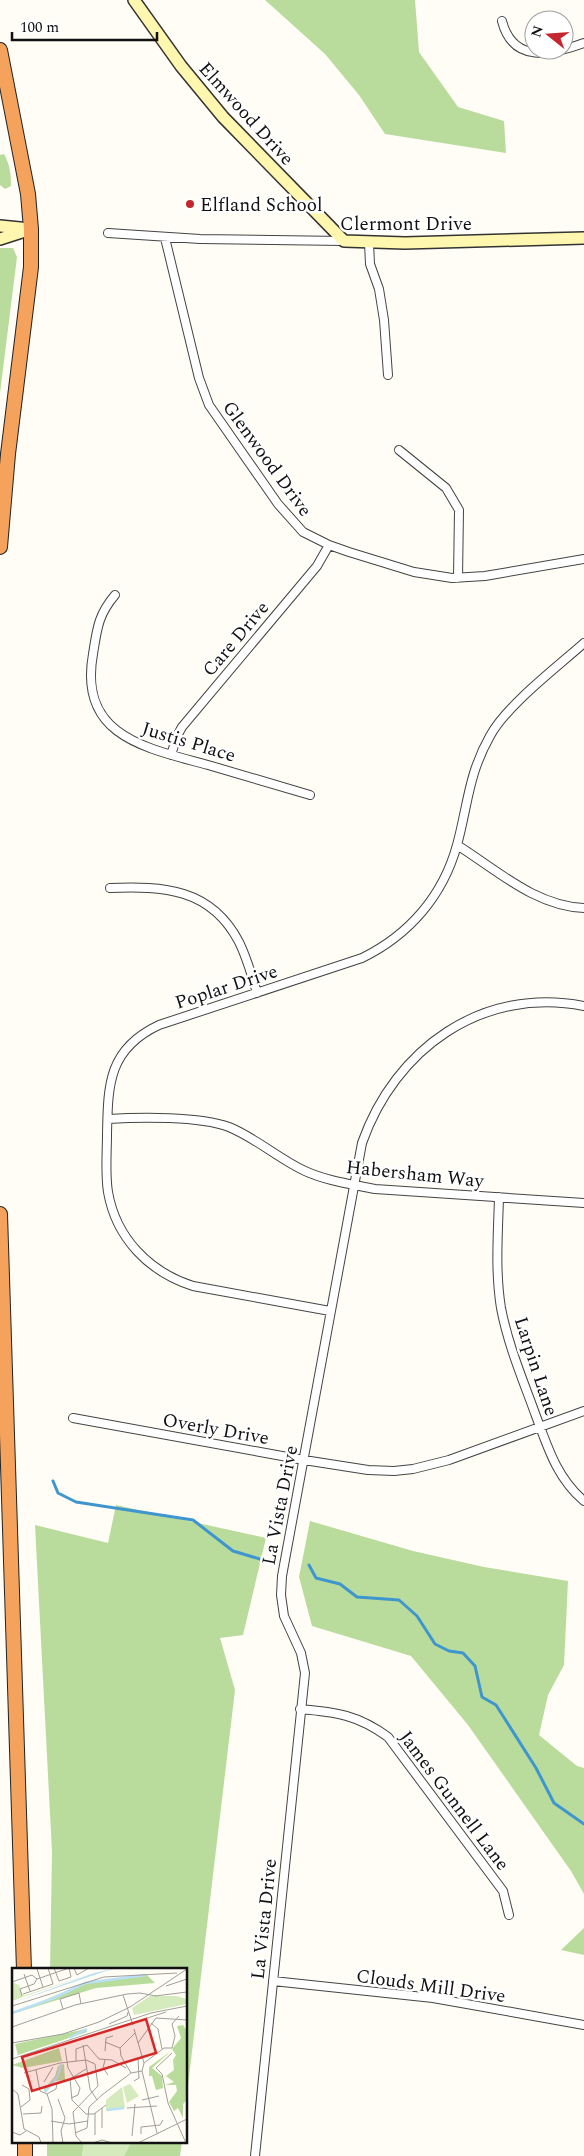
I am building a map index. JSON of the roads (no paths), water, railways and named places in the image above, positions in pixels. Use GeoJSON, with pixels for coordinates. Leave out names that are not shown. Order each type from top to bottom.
{"type":"FeatureCollection","features":[{"type":"Feature","properties":{"kind":"highway"},"geometry":{"type":"LineString","coordinates":[[0,50],[28,194],[31,229],[31,267],[8,454],[0,547]]}},
{"type":"Feature","properties":{"kind":"highway"},"geometry":{"type":"LineString","coordinates":[[0,1214],[24,1968]]}},
{"type":"Feature","properties":{"kind":"street","name":"Elmwood Drive"},"geometry":{"type":"LineString","coordinates":[[134,0],[187,73],[222,117],[344,241]]}},
{"type":"Feature","properties":{"kind":"street"},"geometry":{"type":"LineString","coordinates":[[502,21],[509,37],[522,48],[532,52],[552,53],[584,43]]}},
{"type":"Feature","properties":{"kind":"street"},"geometry":{"type":"LineString","coordinates":[[0,226],[31,229]]}},
{"type":"Feature","properties":{"kind":"street"},"geometry":{"type":"LineString","coordinates":[[0,238],[31,229]]}},
{"type":"Feature","properties":{"kind":"street","name":"Clermont Drive"},"geometry":{"type":"LineString","coordinates":[[108,233],[165,238],[369,242],[584,238]]}},
{"type":"Feature","properties":{"kind":"street","name":"Glenwood Drive"},"geometry":{"type":"LineString","coordinates":[[165,238],[199,378],[210,406],[288,518],[303,532],[329,546],[414,572],[435,576],[458,578],[485,576],[584,559]]}},
{"type":"Feature","properties":{"kind":"street"},"geometry":{"type":"LineString","coordinates":[[369,242],[370,264],[379,289],[384,320],[388,376]]}},
{"type":"Feature","properties":{"kind":"street"},"geometry":{"type":"LineString","coordinates":[[399,450],[446,488],[459,510],[458,578]]}},
{"type":"Feature","properties":{"kind":"street","name":"Care Drive"},"geometry":{"type":"LineString","coordinates":[[171,755],[176,736],[182,726],[318,566],[329,546]]}},
{"type":"Feature","properties":{"kind":"street","name":"Justis Place"},"geometry":{"type":"LineString","coordinates":[[115,595],[104,608],[98,625],[90,670],[95,698],[106,720],[122,735],[141,746],[310,795]]}},
{"type":"Feature","properties":{"kind":"street","name":"Poplar Drive"},"geometry":{"type":"LineString","coordinates":[[330,1311],[193,1286],[167,1276],[146,1261],[125,1236],[111,1205],[107,1179],[108,1091],[112,1073],[123,1053],[140,1036],[159,1025],[362,958],[394,940],[415,921],[433,897],[448,869],[457,845],[472,776],[480,753],[491,734],[511,709],[584,643]]}},
{"type":"Feature","properties":{"kind":"street"},"geometry":{"type":"LineString","coordinates":[[457,845],[531,894],[564,906],[584,908]]}},
{"type":"Feature","properties":{"kind":"street"},"geometry":{"type":"LineString","coordinates":[[110,888],[147,886],[166,888],[188,895],[208,906],[226,923],[238,941],[257,993]]}},
{"type":"Feature","properties":{"kind":"street","name":"La Vista Drive"},"geometry":{"type":"LineString","coordinates":[[255,2156],[304,1673],[301,1652],[284,1616],[281,1595],[282,1576],[362,1143],[384,1095],[406,1065],[434,1041],[466,1022],[504,1008],[540,1003],[584,1006]]}},
{"type":"Feature","properties":{"kind":"street","name":"Habersham Way"},"geometry":{"type":"LineString","coordinates":[[108,1118],[195,1120],[219,1124],[241,1132],[305,1171],[328,1180],[375,1189],[584,1203]]}},
{"type":"Feature","properties":{"kind":"street","name":"Larpin Lane"},"geometry":{"type":"LineString","coordinates":[[499,1198],[497,1255],[501,1307],[510,1347],[560,1474],[567,1485],[584,1501]]}},
{"type":"Feature","properties":{"kind":"street","name":"Overly Drive"},"geometry":{"type":"LineString","coordinates":[[73,1418],[368,1470],[413,1469],[449,1460],[584,1411]]}},
{"type":"Feature","properties":{"kind":"street","name":"James Gunnell Lane"},"geometry":{"type":"LineString","coordinates":[[300,1709],[337,1712],[353,1717],[371,1724],[388,1737],[503,1891],[509,1915]]}},
{"type":"Feature","properties":{"kind":"street","name":"Clouds Mill Drive"},"geometry":{"type":"LineString","coordinates":[[273,1981],[433,1998],[584,2025]]}},
{"type":"Feature","properties":{"kind":"waterway"},"geometry":{"type":"LineString","coordinates":[[53,1481],[58,1493],[76,1502],[193,1520],[233,1551],[260,1559]]}},
{"type":"Feature","properties":{"kind":"waterway"},"geometry":{"type":"LineString","coordinates":[[309,1565],[316,1578],[340,1584],[357,1597],[399,1600],[417,1616],[435,1644],[449,1651],[463,1653],[475,1666],[482,1697],[496,1705],[536,1768],[554,1803],[584,1824]]}},
{"type":"Feature","properties":{"kind":"place","name":"Elfland School"},"geometry":{"type":"Point","coordinates":[190,204]}}]}
